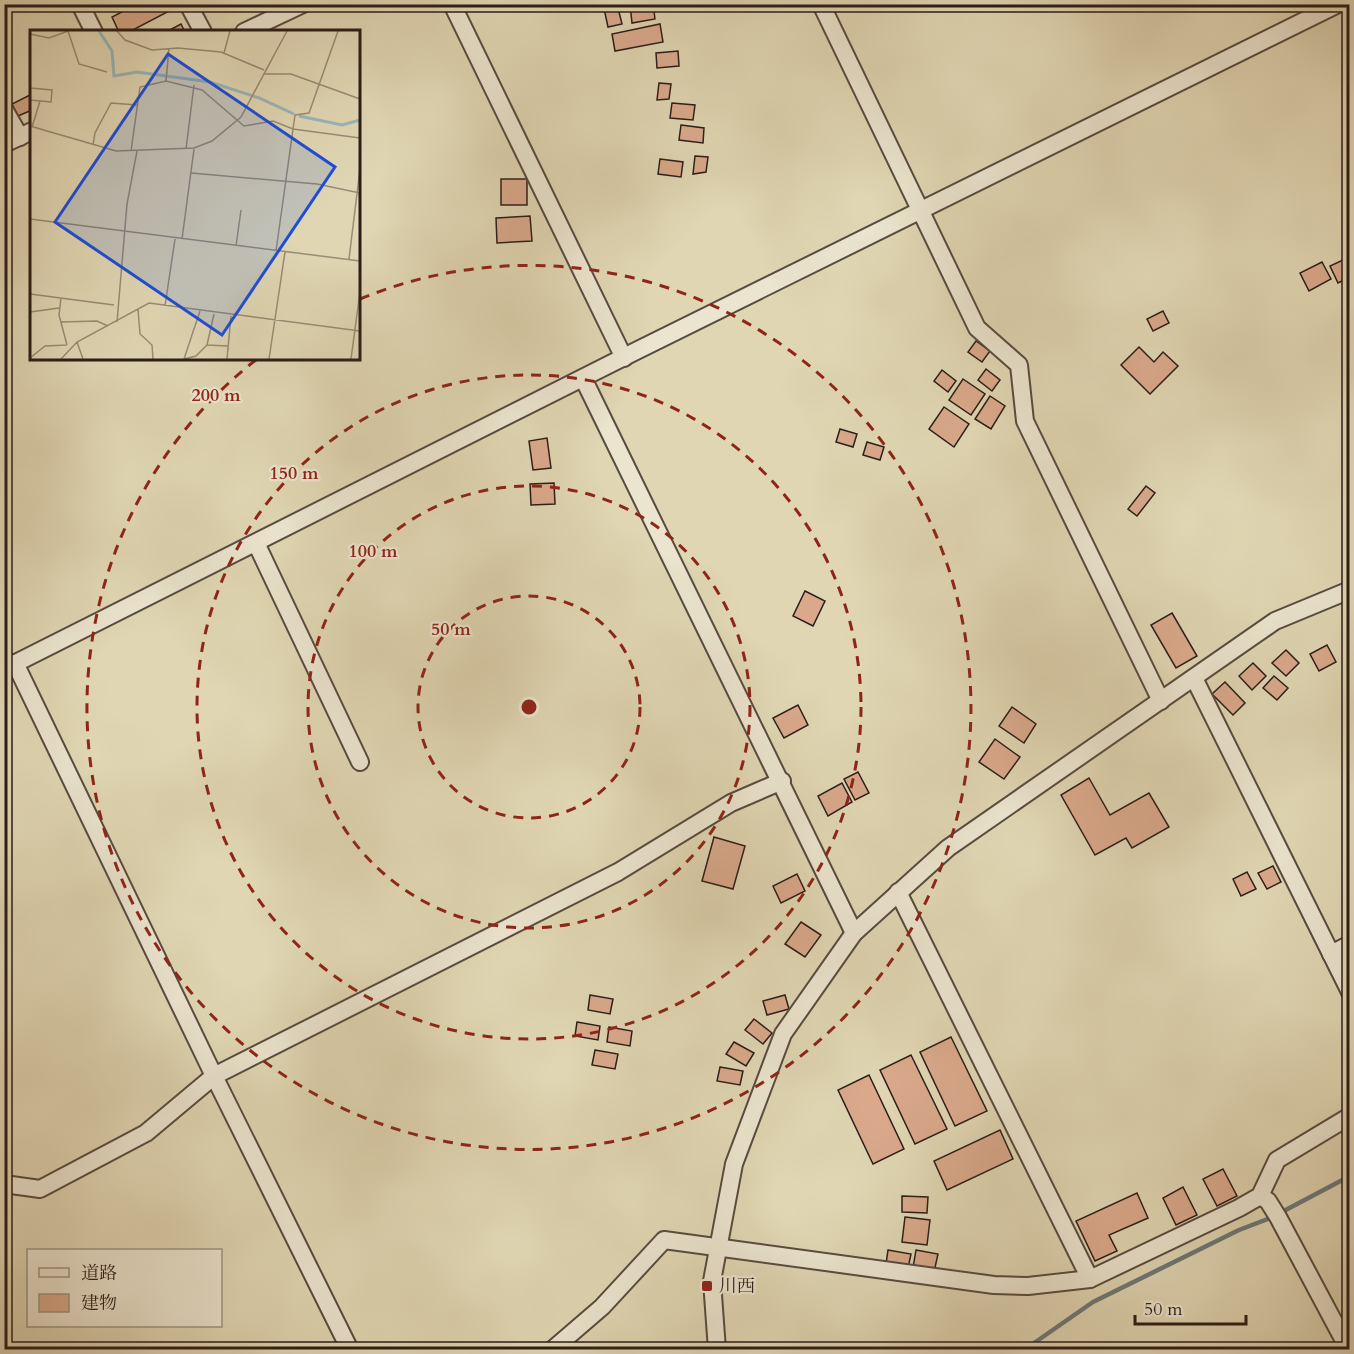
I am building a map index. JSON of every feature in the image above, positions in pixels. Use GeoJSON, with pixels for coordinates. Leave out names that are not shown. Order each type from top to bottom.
{"type":"FeatureCollection","features":[{"type":"Feature","properties":{"kind":"street"},"geometry":{"type":"LineString","coordinates":[[80,4],[93,30]]}},
{"type":"Feature","properties":{"kind":"street"},"geometry":{"type":"LineString","coordinates":[[188,4],[201,30]]}},
{"type":"Feature","properties":{"kind":"street"},"geometry":{"type":"LineString","coordinates":[[248,30],[303,4]]}},
{"type":"Feature","properties":{"kind":"street"},"geometry":{"type":"LineString","coordinates":[[452,4],[624,358]]}},
{"type":"Feature","properties":{"kind":"street"},"geometry":{"type":"LineString","coordinates":[[821,4],[977,328],[1019,365],[1025,421],[1161,701]]}},
{"type":"Feature","properties":{"kind":"street"},"geometry":{"type":"LineString","coordinates":[[350,1350],[10,666],[583,378],[1338,4]]}},
{"type":"Feature","properties":{"kind":"street"},"geometry":{"type":"LineString","coordinates":[[4,109],[18,137]]}},
{"type":"Feature","properties":{"kind":"street"},"geometry":{"type":"LineString","coordinates":[[583,378],[782,781],[854,933]]}},
{"type":"Feature","properties":{"kind":"street"},"geometry":{"type":"LineString","coordinates":[[256,543],[360,762]]}},
{"type":"Feature","properties":{"kind":"street"},"geometry":{"type":"LineString","coordinates":[[717,1350],[712,1281],[734,1164],[783,1034],[854,933],[948,848],[1275,621],[1350,590]]}},
{"type":"Feature","properties":{"kind":"street"},"geometry":{"type":"LineString","coordinates":[[1194,678],[1350,992]]}},
{"type":"Feature","properties":{"kind":"street"},"geometry":{"type":"LineString","coordinates":[[4,1184],[39,1189],[146,1133],[214,1076],[618,872],[731,803],[782,781]]}},
{"type":"Feature","properties":{"kind":"street"},"geometry":{"type":"LineString","coordinates":[[898,892],[1090,1279]]}},
{"type":"Feature","properties":{"kind":"street"},"geometry":{"type":"LineString","coordinates":[[1331,954],[1350,944]]}},
{"type":"Feature","properties":{"kind":"street"},"geometry":{"type":"LineString","coordinates":[[552,1350],[602,1307],[663,1240],[687,1241],[718,1248],[994,1285],[1028,1286],[1090,1279],[1260,1197],[1277,1160],[1350,1116]]}},
{"type":"Feature","properties":{"kind":"street"},"geometry":{"type":"LineString","coordinates":[[1260,1197],[1268,1201],[1278,1217],[1350,1350]]}},
{"type":"Feature","properties":{"kind":"building"},"geometry":{"type":"Polygon","coordinates":[[[137,4],[173,4],[175,8],[133,30],[118,30],[112,17],[137,4]]]}},
{"type":"Feature","properties":{"kind":"building"},"geometry":{"type":"Polygon","coordinates":[[[603,4],[617,4],[622,24],[608,27],[603,4]]]}},
{"type":"Feature","properties":{"kind":"building"},"geometry":{"type":"Polygon","coordinates":[[[630,4],[653,4],[655,19],[632,23],[630,4]]]}},
{"type":"Feature","properties":{"kind":"building"},"geometry":{"type":"Polygon","coordinates":[[[181,24],[184,30],[170,30],[181,24]]]}},
{"type":"Feature","properties":{"kind":"building"},"geometry":{"type":"Polygon","coordinates":[[[660,24],[663,42],[615,51],[612,34],[660,24]]]}},
{"type":"Feature","properties":{"kind":"building"},"geometry":{"type":"Polygon","coordinates":[[[678,51],[679,66],[657,68],[656,53],[678,51]]]}},
{"type":"Feature","properties":{"kind":"building"},"geometry":{"type":"Polygon","coordinates":[[[659,83],[671,84],[669,99],[657,100],[659,83]]]}},
{"type":"Feature","properties":{"kind":"building"},"geometry":{"type":"Polygon","coordinates":[[[30,95],[30,111],[18,116],[12,104],[30,95]]]}},
{"type":"Feature","properties":{"kind":"building"},"geometry":{"type":"Polygon","coordinates":[[[672,103],[695,105],[693,120],[670,118],[672,103]]]}},
{"type":"Feature","properties":{"kind":"building"},"geometry":{"type":"Polygon","coordinates":[[[681,125],[704,128],[703,143],[679,140],[681,125]]]}},
{"type":"Feature","properties":{"kind":"building"},"geometry":{"type":"Polygon","coordinates":[[[695,156],[708,157],[706,172],[693,174],[695,156]]]}},
{"type":"Feature","properties":{"kind":"building"},"geometry":{"type":"Polygon","coordinates":[[[660,159],[683,162],[681,177],[658,174],[660,159]]]}},
{"type":"Feature","properties":{"kind":"building"},"geometry":{"type":"Polygon","coordinates":[[[501,179],[527,179],[527,205],[501,205],[501,179]]]}},
{"type":"Feature","properties":{"kind":"building"},"geometry":{"type":"Polygon","coordinates":[[[530,216],[532,241],[497,243],[496,218],[530,216]]]}},
{"type":"Feature","properties":{"kind":"building"},"geometry":{"type":"Polygon","coordinates":[[[1345,259],[1350,269],[1350,277],[1338,283],[1330,266],[1345,259]]]}},
{"type":"Feature","properties":{"kind":"building"},"geometry":{"type":"Polygon","coordinates":[[[1322,262],[1331,279],[1309,291],[1300,273],[1322,262]]]}},
{"type":"Feature","properties":{"kind":"building"},"geometry":{"type":"Polygon","coordinates":[[[1163,311],[1169,323],[1153,331],[1147,319],[1163,311]]]}},
{"type":"Feature","properties":{"kind":"building"},"geometry":{"type":"Polygon","coordinates":[[[976,341],[990,351],[982,362],[968,352],[976,341]]]}},
{"type":"Feature","properties":{"kind":"building"},"geometry":{"type":"Polygon","coordinates":[[[1139,347],[1154,362],[1163,352],[1178,366],[1150,394],[1121,365],[1139,347]]]}},
{"type":"Feature","properties":{"kind":"building"},"geometry":{"type":"Polygon","coordinates":[[[986,369],[1000,380],[992,391],[978,380],[986,369]]]}},
{"type":"Feature","properties":{"kind":"building"},"geometry":{"type":"Polygon","coordinates":[[[942,370],[956,381],[948,392],[934,381],[942,370]]]}},
{"type":"Feature","properties":{"kind":"building"},"geometry":{"type":"Polygon","coordinates":[[[963,379],[985,394],[971,415],[949,400],[963,379]]]}},
{"type":"Feature","properties":{"kind":"building"},"geometry":{"type":"Polygon","coordinates":[[[990,396],[1005,406],[991,429],[975,419],[990,396]]]}},
{"type":"Feature","properties":{"kind":"building"},"geometry":{"type":"Polygon","coordinates":[[[944,407],[969,424],[954,447],[929,429],[944,407]]]}},
{"type":"Feature","properties":{"kind":"building"},"geometry":{"type":"Polygon","coordinates":[[[840,429],[857,434],[853,447],[836,442],[840,429]]]}},
{"type":"Feature","properties":{"kind":"building"},"geometry":{"type":"Polygon","coordinates":[[[547,438],[551,468],[533,470],[529,441],[547,438]]]}},
{"type":"Feature","properties":{"kind":"building"},"geometry":{"type":"Polygon","coordinates":[[[867,442],[884,447],[880,460],[863,455],[867,442]]]}},
{"type":"Feature","properties":{"kind":"building"},"geometry":{"type":"Polygon","coordinates":[[[554,483],[555,504],[531,505],[530,484],[554,483]]]}},
{"type":"Feature","properties":{"kind":"building"},"geometry":{"type":"Polygon","coordinates":[[[1146,486],[1155,493],[1137,516],[1128,509],[1146,486]]]}},
{"type":"Feature","properties":{"kind":"building"},"geometry":{"type":"Polygon","coordinates":[[[805,591],[825,601],[813,626],[793,616],[805,591]]]}},
{"type":"Feature","properties":{"kind":"building"},"geometry":{"type":"Polygon","coordinates":[[[1172,613],[1197,656],[1176,668],[1151,625],[1172,613]]]}},
{"type":"Feature","properties":{"kind":"building"},"geometry":{"type":"Polygon","coordinates":[[[1327,645],[1336,662],[1319,671],[1310,654],[1327,645]]]}},
{"type":"Feature","properties":{"kind":"building"},"geometry":{"type":"Polygon","coordinates":[[[1286,650],[1299,663],[1286,676],[1272,663],[1286,650]]]}},
{"type":"Feature","properties":{"kind":"building"},"geometry":{"type":"Polygon","coordinates":[[[1253,663],[1266,676],[1252,690],[1239,676],[1253,663]]]}},
{"type":"Feature","properties":{"kind":"building"},"geometry":{"type":"Polygon","coordinates":[[[1274,676],[1288,688],[1277,700],[1263,688],[1274,676]]]}},
{"type":"Feature","properties":{"kind":"building"},"geometry":{"type":"Polygon","coordinates":[[[1225,682],[1245,703],[1233,715],[1212,694],[1225,682]]]}},
{"type":"Feature","properties":{"kind":"building"},"geometry":{"type":"Polygon","coordinates":[[[798,705],[808,725],[784,738],[773,718],[798,705]]]}},
{"type":"Feature","properties":{"kind":"building"},"geometry":{"type":"Polygon","coordinates":[[[1012,707],[1036,724],[1024,743],[999,726],[1012,707]]]}},
{"type":"Feature","properties":{"kind":"building"},"geometry":{"type":"Polygon","coordinates":[[[995,739],[1020,757],[1004,779],[979,762],[995,739]]]}},
{"type":"Feature","properties":{"kind":"building"},"geometry":{"type":"Polygon","coordinates":[[[858,772],[869,793],[855,800],[844,779],[858,772]]]}},
{"type":"Feature","properties":{"kind":"building"},"geometry":{"type":"Polygon","coordinates":[[[1089,778],[1110,815],[1149,793],[1169,827],[1132,848],[1126,838],[1095,855],[1061,795],[1089,778]]]}},
{"type":"Feature","properties":{"kind":"building"},"geometry":{"type":"Polygon","coordinates":[[[842,783],[852,802],[828,816],[818,796],[842,783]]]}},
{"type":"Feature","properties":{"kind":"building"},"geometry":{"type":"Polygon","coordinates":[[[714,837],[745,846],[733,889],[702,881],[714,837]]]}},
{"type":"Feature","properties":{"kind":"building"},"geometry":{"type":"Polygon","coordinates":[[[1273,866],[1281,882],[1267,889],[1258,873],[1273,866]]]}},
{"type":"Feature","properties":{"kind":"building"},"geometry":{"type":"Polygon","coordinates":[[[1247,872],[1256,889],[1241,896],[1233,879],[1247,872]]]}},
{"type":"Feature","properties":{"kind":"building"},"geometry":{"type":"Polygon","coordinates":[[[797,874],[805,891],[781,903],[773,886],[797,874]]]}},
{"type":"Feature","properties":{"kind":"building"},"geometry":{"type":"Polygon","coordinates":[[[801,922],[821,935],[805,957],[785,944],[801,922]]]}},
{"type":"Feature","properties":{"kind":"building"},"geometry":{"type":"Polygon","coordinates":[[[590,995],[613,999],[610,1014],[588,1010],[590,995]]]}},
{"type":"Feature","properties":{"kind":"building"},"geometry":{"type":"Polygon","coordinates":[[[785,995],[789,1009],[767,1015],[763,1001],[785,995]]]}},
{"type":"Feature","properties":{"kind":"building"},"geometry":{"type":"Polygon","coordinates":[[[754,1019],[772,1033],[763,1044],[745,1030],[754,1019]]]}},
{"type":"Feature","properties":{"kind":"building"},"geometry":{"type":"Polygon","coordinates":[[[577,1022],[600,1026],[598,1040],[575,1036],[577,1022]]]}},
{"type":"Feature","properties":{"kind":"building"},"geometry":{"type":"Polygon","coordinates":[[[609,1027],[632,1031],[630,1046],[607,1042],[609,1027]]]}},
{"type":"Feature","properties":{"kind":"building"},"geometry":{"type":"Polygon","coordinates":[[[951,1037],[987,1111],[955,1126],[920,1052],[951,1037]]]}},
{"type":"Feature","properties":{"kind":"building"},"geometry":{"type":"Polygon","coordinates":[[[734,1042],[754,1053],[746,1066],[726,1054],[734,1042]]]}},
{"type":"Feature","properties":{"kind":"building"},"geometry":{"type":"Polygon","coordinates":[[[595,1050],[618,1054],[615,1069],[592,1065],[595,1050]]]}},
{"type":"Feature","properties":{"kind":"building"},"geometry":{"type":"Polygon","coordinates":[[[911,1055],[947,1129],[915,1144],[880,1070],[911,1055]]]}},
{"type":"Feature","properties":{"kind":"building"},"geometry":{"type":"Polygon","coordinates":[[[720,1067],[743,1071],[740,1085],[717,1081],[720,1067]]]}},
{"type":"Feature","properties":{"kind":"building"},"geometry":{"type":"Polygon","coordinates":[[[869,1075],[904,1149],[873,1164],[838,1090],[869,1075]]]}},
{"type":"Feature","properties":{"kind":"building"},"geometry":{"type":"Polygon","coordinates":[[[1000,1130],[1013,1159],[947,1190],[934,1161],[1000,1130]]]}},
{"type":"Feature","properties":{"kind":"building"},"geometry":{"type":"Polygon","coordinates":[[[1223,1169],[1237,1196],[1217,1206],[1203,1179],[1223,1169]]]}},
{"type":"Feature","properties":{"kind":"building"},"geometry":{"type":"Polygon","coordinates":[[[1183,1187],[1197,1215],[1176,1225],[1163,1198],[1183,1187]]]}},
{"type":"Feature","properties":{"kind":"building"},"geometry":{"type":"Polygon","coordinates":[[[1137,1193],[1148,1218],[1109,1235],[1117,1251],[1095,1261],[1076,1221],[1137,1193]]]}},
{"type":"Feature","properties":{"kind":"building"},"geometry":{"type":"Polygon","coordinates":[[[902,1196],[928,1197],[927,1213],[902,1212],[902,1196]]]}},
{"type":"Feature","properties":{"kind":"building"},"geometry":{"type":"Polygon","coordinates":[[[905,1217],[930,1220],[927,1245],[902,1242],[905,1217]]]}},
{"type":"Feature","properties":{"kind":"building"},"geometry":{"type":"Polygon","coordinates":[[[888,1250],[911,1254],[908,1268],[886,1264],[888,1250]]]}},
{"type":"Feature","properties":{"kind":"building"},"geometry":{"type":"Polygon","coordinates":[[[916,1250],[938,1254],[934,1272],[913,1268],[916,1250]]]}},
{"type":"Feature","properties":{"kind":"waterway"},"geometry":{"type":"LineString","coordinates":[[1280,1213],[1350,1176]]}},
{"type":"Feature","properties":{"kind":"waterway"},"geometry":{"type":"LineString","coordinates":[[1024,1350],[1093,1302],[1239,1230],[1273,1217]]}},
{"type":"Feature","properties":{"kind":"place","name":"川西"},"geometry":{"type":"Point","coordinates":[707,1286]}}]}
